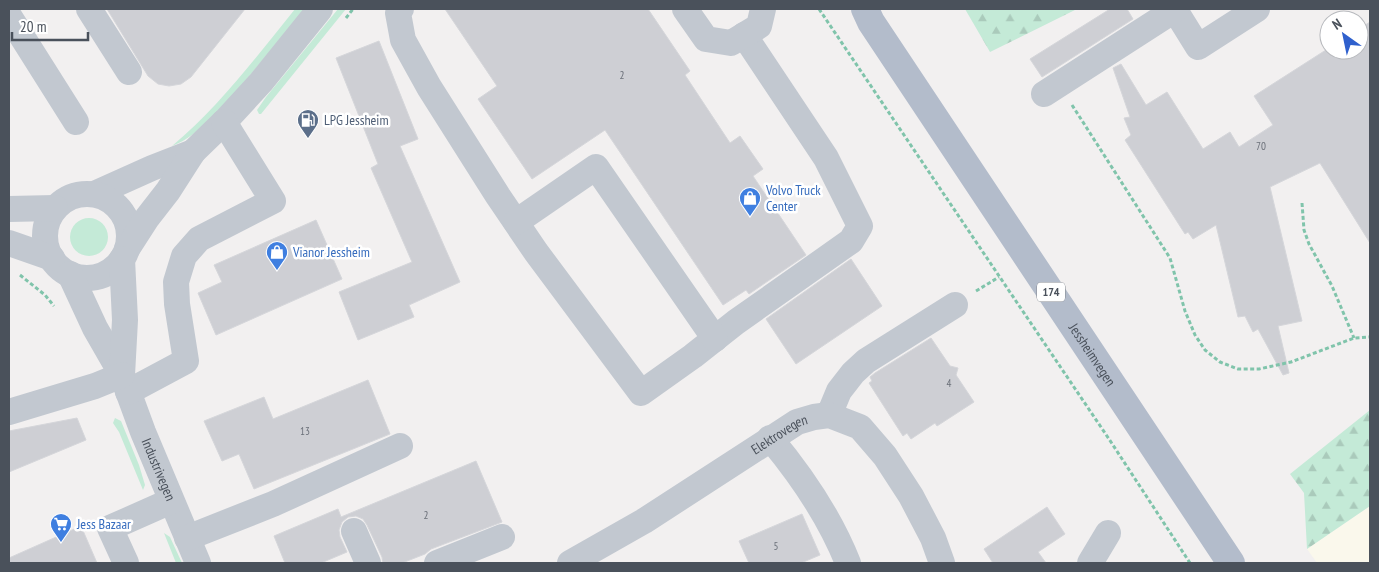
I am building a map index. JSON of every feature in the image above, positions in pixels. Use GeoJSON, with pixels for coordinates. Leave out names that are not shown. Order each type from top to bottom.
{"type":"FeatureCollection","features":[{"type":"Feature","properties":{"kind":"main road","name":"Jessheimvegen"},"geometry":{"type":"LineString","coordinates":[[865,13],[1231,563]]}},
{"type":"Feature","properties":{"kind":"street"},"geometry":{"type":"LineString","coordinates":[[88,9],[129,72]]}},
{"type":"Feature","properties":{"kind":"street"},"geometry":{"type":"LineString","coordinates":[[9,244],[61,266],[80,277],[102,275],[114,268],[125,254],[146,218],[168,191],[193,152],[261,82],[320,9]]}},
{"type":"Feature","properties":{"kind":"street"},"geometry":{"type":"LineString","coordinates":[[401,9],[398,14],[403,40],[429,87],[516,222],[574,305],[641,393],[736,322],[851,242],[860,226],[826,158],[744,35]]}},
{"type":"Feature","properties":{"kind":"street"},"geometry":{"type":"LineString","coordinates":[[685,9],[706,39],[731,43],[759,26],[763,9]]}},
{"type":"Feature","properties":{"kind":"street"},"geometry":{"type":"LineString","coordinates":[[1052,90],[1176,9],[1198,47],[1258,9]]}},
{"type":"Feature","properties":{"kind":"street"},"geometry":{"type":"LineString","coordinates":[[9,16],[76,122]]}},
{"type":"Feature","properties":{"kind":"street"},"geometry":{"type":"LineString","coordinates":[[9,412],[95,386],[125,384],[186,361],[177,304],[176,282],[184,256],[199,239],[273,201],[224,122]]}},
{"type":"Feature","properties":{"kind":"street"},"geometry":{"type":"LineString","coordinates":[[94,194],[193,152]]}},
{"type":"Feature","properties":{"kind":"street"},"geometry":{"type":"LineString","coordinates":[[516,222],[596,167],[715,339]]}},
{"type":"Feature","properties":{"kind":"street"},"geometry":{"type":"LineString","coordinates":[[61,266],[46,245],[45,236],[49,217],[60,203],[84,193],[104,197],[121,210],[128,224],[129,236],[125,254]]}},
{"type":"Feature","properties":{"kind":"street"},"geometry":{"type":"LineString","coordinates":[[9,210],[55,208]]}},
{"type":"Feature","properties":{"kind":"street","name":"Industrivegen"},"geometry":{"type":"LineString","coordinates":[[125,254],[125,384]]}},
{"type":"Feature","properties":{"kind":"street","name":"Industrivegen"},"geometry":{"type":"LineString","coordinates":[[61,266],[125,384],[171,502],[198,563]]}},
{"type":"Feature","properties":{"kind":"street"},"geometry":{"type":"LineString","coordinates":[[829,415],[839,391],[853,373],[866,361],[955,304]]}},
{"type":"Feature","properties":{"kind":"street","name":"Elektrovegen"},"geometry":{"type":"LineString","coordinates":[[570,563],[644,521],[797,422],[829,415],[860,427],[885,456],[933,538],[942,563]]}},
{"type":"Feature","properties":{"kind":"street"},"geometry":{"type":"LineString","coordinates":[[770,438],[804,482],[848,563]]}},
{"type":"Feature","properties":{"kind":"street"},"geometry":{"type":"LineString","coordinates":[[187,538],[273,504],[400,446]]}},
{"type":"Feature","properties":{"kind":"street"},"geometry":{"type":"LineString","coordinates":[[126,563],[110,528],[171,502]]}},
{"type":"Feature","properties":{"kind":"street"},"geometry":{"type":"LineString","coordinates":[[354,531],[368,563]]}},
{"type":"Feature","properties":{"kind":"street"},"geometry":{"type":"LineString","coordinates":[[1090,563],[1108,533]]}},
{"type":"Feature","properties":{"kind":"street"},"geometry":{"type":"LineString","coordinates":[[437,563],[502,537]]}},
{"type":"Feature","properties":{"kind":"path"},"geometry":{"type":"LineString","coordinates":[[819,9],[1109,438],[1190,563]]}},
{"type":"Feature","properties":{"kind":"path"},"geometry":{"type":"LineString","coordinates":[[1052,90],[1170,258],[1185,311],[1195,335],[1205,350],[1220,362],[1238,369],[1259,369],[1291,362],[1354,338],[1370,337]]}},
{"type":"Feature","properties":{"kind":"path"},"geometry":{"type":"LineString","coordinates":[[1302,203],[1304,230],[1309,244],[1332,286],[1354,338]]}},
{"type":"Feature","properties":{"kind":"shaded area"},"geometry":{"type":"Polygon","coordinates":[[[1370,506],[1370,563],[1317,563],[1307,549],[1370,506]]]}},
{"type":"Feature","properties":{"kind":"green space"},"geometry":{"type":"Polygon","coordinates":[[[295,9],[305,9],[230,98],[203,126],[172,146],[222,98],[295,9]]]}},
{"type":"Feature","properties":{"kind":"green space"},"geometry":{"type":"Polygon","coordinates":[[[338,9],[346,9],[261,114],[259,114],[257,110],[266,97],[338,9]]]}},
{"type":"Feature","properties":{"kind":"green space"},"geometry":{"type":"Polygon","coordinates":[[[965,9],[1077,9],[990,52],[965,9]]]}},
{"type":"Feature","properties":{"kind":"green space"},"geometry":{"type":"Polygon","coordinates":[[[89,218],[103,223],[108,237],[103,251],[89,256],[75,251],[70,237],[75,223],[89,218]]]}},
{"type":"Feature","properties":{"kind":"green space"},"geometry":{"type":"Polygon","coordinates":[[[1370,410],[1370,506],[1307,549],[1304,493],[1290,474],[1370,410]]]}},
{"type":"Feature","properties":{"kind":"green space"},"geometry":{"type":"Polygon","coordinates":[[[115,418],[121,421],[139,465],[145,485],[143,490],[119,432],[113,423],[115,418]]]}},
{"type":"Feature","properties":{"kind":"green space"},"geometry":{"type":"Polygon","coordinates":[[[164,533],[170,537],[182,563],[176,563],[164,533]]]}},
{"type":"Feature","properties":{"kind":"building"},"geometry":{"type":"Polygon","coordinates":[[[107,9],[245,9],[191,77],[181,84],[169,86],[158,84],[148,76],[107,9]]]}},
{"type":"Feature","properties":{"kind":"building"},"geometry":{"type":"Polygon","coordinates":[[[445,9],[648,9],[690,71],[685,75],[730,143],[740,136],[763,169],[753,176],[806,255],[749,294],[746,290],[723,305],[605,130],[532,179],[478,99],[497,86],[445,9]]]}},
{"type":"Feature","properties":{"kind":"building"},"geometry":{"type":"Polygon","coordinates":[[[1110,9],[1127,9],[1133,19],[1042,77],[1030,59],[1110,9]]]}},
{"type":"Feature","properties":{"kind":"building"},"geometry":{"type":"Polygon","coordinates":[[[1369,23],[1370,243],[1320,163],[1270,187],[1302,321],[1278,326],[1289,373],[1283,375],[1258,329],[1253,332],[1245,316],[1238,317],[1216,225],[1193,239],[1188,232],[1185,234],[1125,140],[1131,135],[1124,118],[1130,117],[1113,68],[1121,64],[1146,105],[1167,92],[1203,149],[1230,132],[1239,147],[1273,125],[1254,96],[1319,54],[1319,60],[1369,60],[1369,23]]]}},
{"type":"Feature","properties":{"kind":"building"},"geometry":{"type":"Polygon","coordinates":[[[379,41],[418,139],[400,146],[460,282],[409,305],[414,317],[358,340],[339,292],[412,262],[371,168],[378,164],[336,58],[379,41]]]}},
{"type":"Feature","properties":{"kind":"building"},"geometry":{"type":"Polygon","coordinates":[[[316,220],[342,279],[216,335],[198,293],[222,282],[214,265],[316,220]]]}},
{"type":"Feature","properties":{"kind":"building"},"geometry":{"type":"Polygon","coordinates":[[[851,259],[882,306],[796,364],[766,319],[851,259]]]}},
{"type":"Feature","properties":{"kind":"building"},"geometry":{"type":"Polygon","coordinates":[[[931,338],[950,366],[958,368],[956,375],[974,402],[937,426],[935,423],[911,439],[907,433],[903,436],[869,383],[872,381],[870,377],[931,338]]]}},
{"type":"Feature","properties":{"kind":"building"},"geometry":{"type":"Polygon","coordinates":[[[368,380],[390,434],[254,489],[239,454],[222,461],[204,421],[264,397],[273,419],[368,380]]]}},
{"type":"Feature","properties":{"kind":"building"},"geometry":{"type":"Polygon","coordinates":[[[77,418],[86,440],[9,472],[9,431],[77,418]]]}},
{"type":"Feature","properties":{"kind":"building"},"geometry":{"type":"Polygon","coordinates":[[[476,461],[502,522],[431,549],[425,554],[402,563],[383,563],[382,557],[363,519],[356,516],[348,517],[342,522],[339,530],[347,552],[321,563],[285,563],[274,536],[338,509],[341,517],[476,461]]]}},
{"type":"Feature","properties":{"kind":"building"},"geometry":{"type":"Polygon","coordinates":[[[1047,507],[1065,534],[1038,552],[1046,563],[993,563],[984,549],[1047,507]]]}},
{"type":"Feature","properties":{"kind":"building"},"geometry":{"type":"Polygon","coordinates":[[[802,514],[820,555],[801,563],[749,563],[739,541],[802,514]]]}},
{"type":"Feature","properties":{"kind":"building","name":"Jess Bazaar"},"geometry":{"type":"Polygon","coordinates":[[[81,526],[97,563],[9,563],[9,558],[81,526]]]}},
{"type":"Feature","properties":{"kind":"place","name":"LPG Jessheim"},"geometry":{"type":"Point","coordinates":[308,139]}},
{"type":"Feature","properties":{"kind":"place","name":"Volvo Truck Center"},"geometry":{"type":"Point","coordinates":[750,217]}},
{"type":"Feature","properties":{"kind":"place","name":"Vianor Jessheim"},"geometry":{"type":"Point","coordinates":[277,271]}},
{"type":"Feature","properties":{"kind":"place","name":"Jess Bazaar"},"geometry":{"type":"Point","coordinates":[61,543]}}]}
